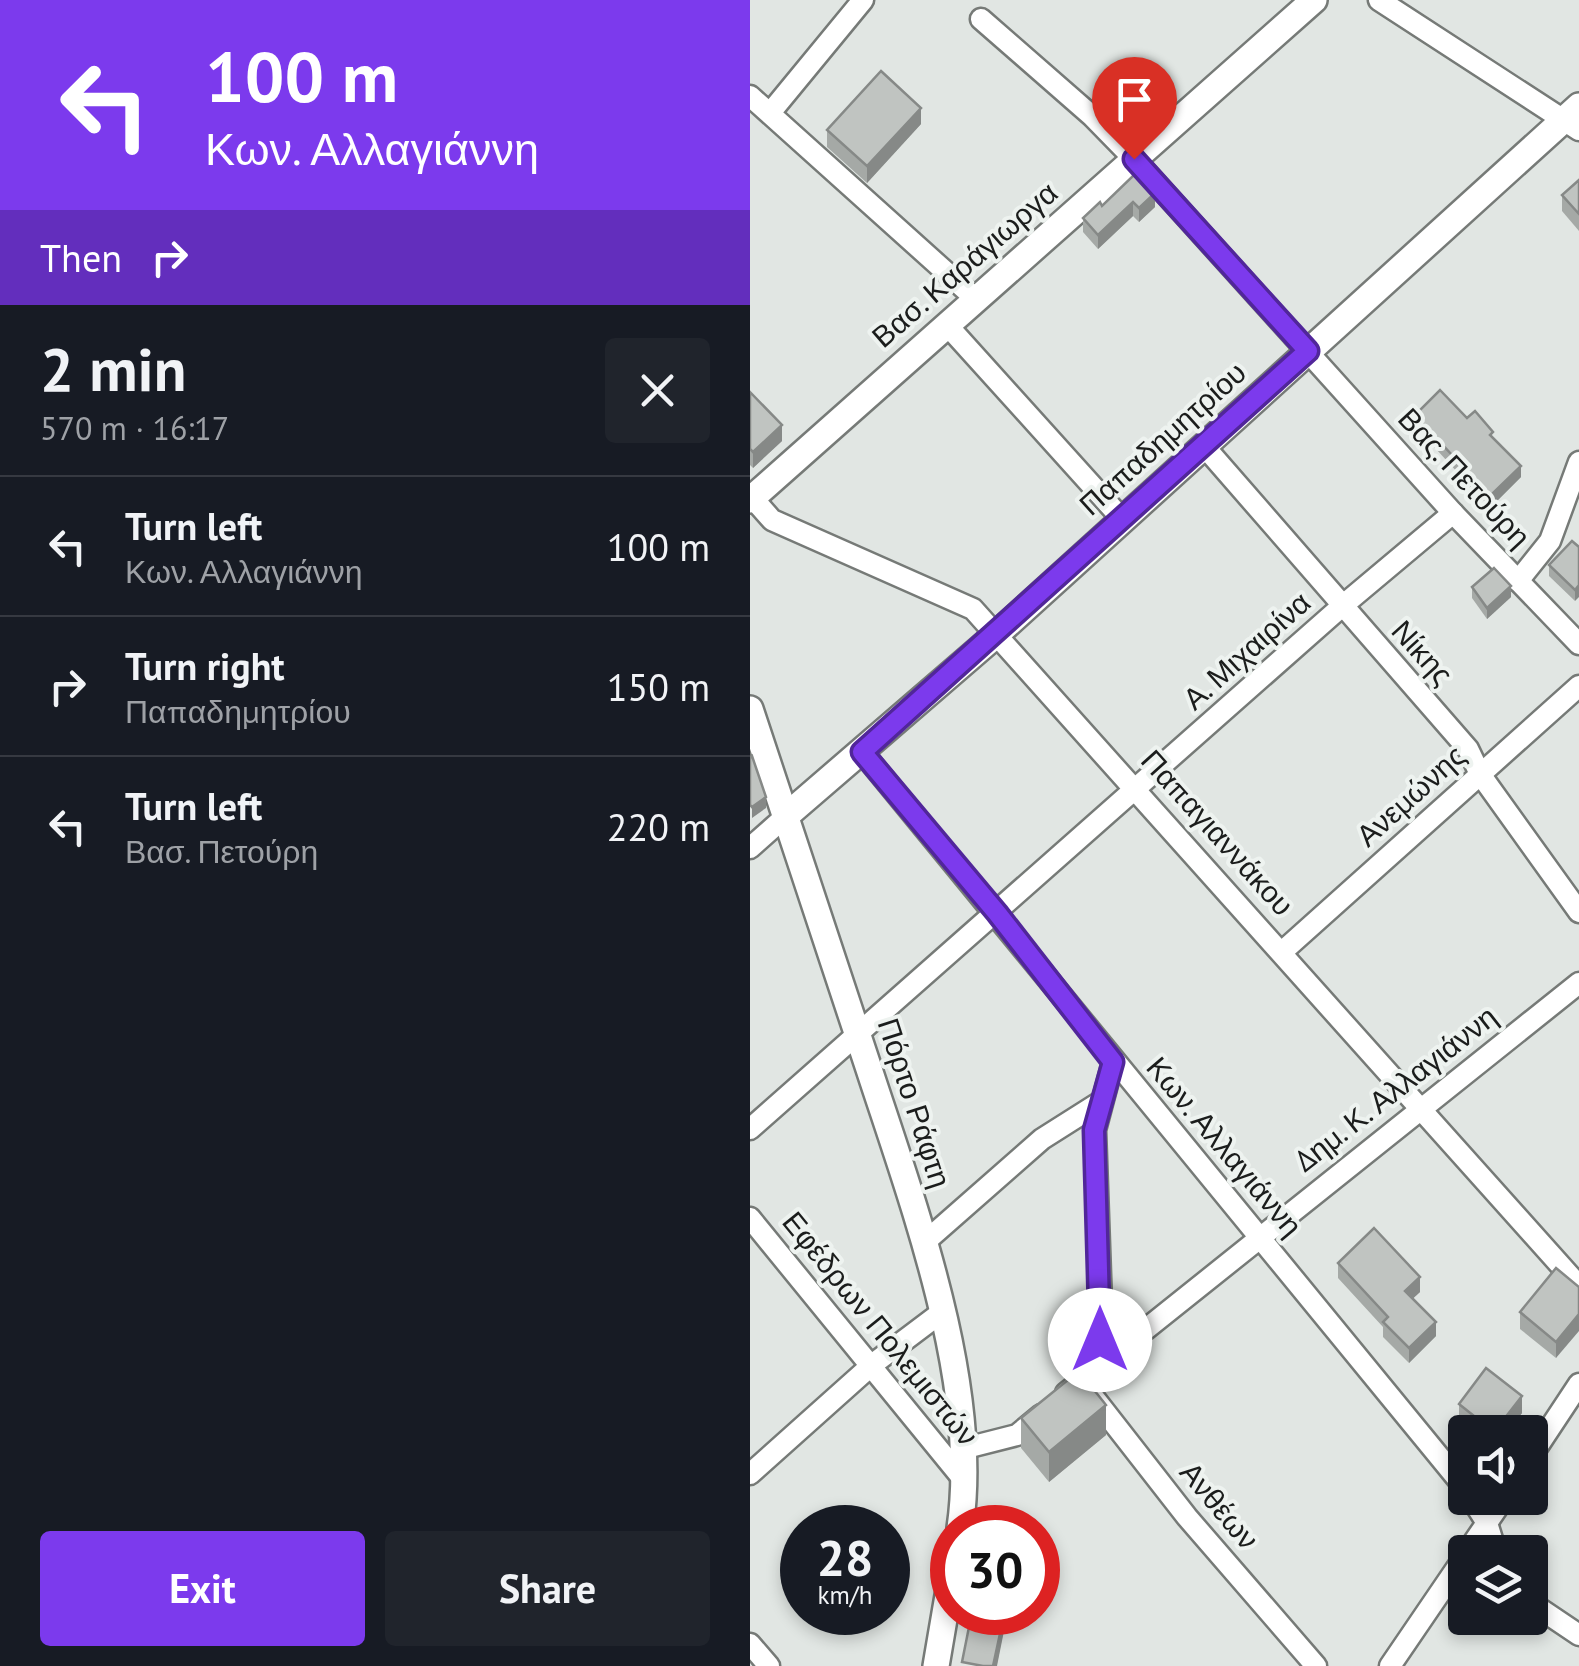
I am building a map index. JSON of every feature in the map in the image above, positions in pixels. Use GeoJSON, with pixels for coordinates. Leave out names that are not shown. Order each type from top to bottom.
{"type":"FeatureCollection","features":[{"type":"Feature","properties":{"kind":"main road","name":"Βασ. Καράγιωργα"},"geometry":{"type":"LineString","coordinates":[[751,498],[1314,0]]}},
{"type":"Feature","properties":{"kind":"main road","name":"Παπαδημητρίου"},"geometry":{"type":"LineString","coordinates":[[786,816],[997,634],[1308,351],[1574,118]]}},
{"type":"Feature","properties":{"kind":"main road","name":"Πόρτο Ράφτη"},"geometry":{"type":"LineString","coordinates":[[750,709],[926,1240],[942,1312],[962,1449],[961,1505]]}},
{"type":"Feature","properties":{"kind":"main road"},"geometry":{"type":"LineString","coordinates":[[936,1666],[941,1635]]}},
{"type":"Feature","properties":{"kind":"street"},"geometry":{"type":"LineString","coordinates":[[770,113],[863,0]]}},
{"type":"Feature","properties":{"kind":"street"},"geometry":{"type":"LineString","coordinates":[[1379,0],[1574,118]]}},
{"type":"Feature","properties":{"kind":"street"},"geometry":{"type":"LineString","coordinates":[[981,19],[1092,116],[1308,351]]}},
{"type":"Feature","properties":{"kind":"street"},"geometry":{"type":"LineString","coordinates":[[750,96],[977,300]]}},
{"type":"Feature","properties":{"kind":"street"},"geometry":{"type":"LineString","coordinates":[[947,325],[1123,520]]}},
{"type":"Feature","properties":{"kind":"street","name":"Βας. Πετούρη"},"geometry":{"type":"LineString","coordinates":[[1308,351],[1453,513],[1579,644]]}},
{"type":"Feature","properties":{"kind":"street","name":"Νίκης"},"geometry":{"type":"LineString","coordinates":[[1204,446],[1468,749],[1480,774],[1579,912]]}},
{"type":"Feature","properties":{"kind":"street"},"geometry":{"type":"LineString","coordinates":[[1518,580],[1550,541],[1579,462]]}},
{"type":"Feature","properties":{"kind":"street","name":"Παπαγιαννάκου"},"geometry":{"type":"LineString","coordinates":[[751,498],[772,520],[974,609],[1579,1286]]}},
{"type":"Feature","properties":{"kind":"street","name":"Α. Μιχαιρίνα"},"geometry":{"type":"LineString","coordinates":[[750,1129],[1341,606],[1453,513]]}},
{"type":"Feature","properties":{"kind":"street","name":"Ανεμώνης"},"geometry":{"type":"LineString","coordinates":[[1284,952],[1579,686]]}},
{"type":"Feature","properties":{"kind":"street","name":"Κων. Αλλαγιάννη"},"geometry":{"type":"LineString","coordinates":[[862,752],[1448,1467]]}},
{"type":"Feature","properties":{"kind":"street"},"geometry":{"type":"LineString","coordinates":[[751,845],[786,816]]}},
{"type":"Feature","properties":{"kind":"street","name":"Δημ. Κ. Αλλαγιάννη"},"geometry":{"type":"LineString","coordinates":[[962,1449],[1017,1435],[1259,1235],[1579,983]]}},
{"type":"Feature","properties":{"kind":"street"},"geometry":{"type":"LineString","coordinates":[[1103,1362],[1094,1130],[1113,1062]]}},
{"type":"Feature","properties":{"kind":"street"},"geometry":{"type":"LineString","coordinates":[[926,1240],[1042,1139],[1102,1102]]}},
{"type":"Feature","properties":{"kind":"street","name":"Εφέδρων Πολεμιστών"},"geometry":{"type":"LineString","coordinates":[[750,1218],[963,1479]]}},
{"type":"Feature","properties":{"kind":"street"},"geometry":{"type":"LineString","coordinates":[[750,1474],[873,1364],[942,1312]]}},
{"type":"Feature","properties":{"kind":"street","name":"Ανθέων"},"geometry":{"type":"LineString","coordinates":[[1081,1381],[1187,1516],[1316,1666]]}},
{"type":"Feature","properties":{"kind":"street"},"geometry":{"type":"LineString","coordinates":[[1548,1431],[1579,1384]]}},
{"type":"Feature","properties":{"kind":"street"},"geometry":{"type":"LineString","coordinates":[[1482,1515],[1491,1535]]}},
{"type":"Feature","properties":{"kind":"street"},"geometry":{"type":"LineString","coordinates":[[1479,1535],[1492,1515]]}},
{"type":"Feature","properties":{"kind":"street"},"geometry":{"type":"LineString","coordinates":[[1390,1666],[1448,1581]]}},
{"type":"Feature","properties":{"kind":"street"},"geometry":{"type":"LineString","coordinates":[[1548,1614],[1579,1635]]}},
{"type":"Feature","properties":{"kind":"street"},"geometry":{"type":"LineString","coordinates":[[750,1644],[768,1666]]}},
{"type":"Feature","properties":{"kind":"building"},"geometry":{"type":"Polygon","coordinates":[[[881,71],[921,108],[867,166],[827,130],[881,71]]]}},
{"type":"Feature","properties":{"kind":"building"},"geometry":{"type":"Polygon","coordinates":[[[1136,173],[1155,193],[1139,208],[1133,202],[1098,235],[1083,218],[1100,202],[1102,206],[1136,173]]]}},
{"type":"Feature","properties":{"kind":"building"},"geometry":{"type":"Polygon","coordinates":[[[1579,180],[1579,214],[1562,195],[1579,180]]]}},
{"type":"Feature","properties":{"kind":"building"},"geometry":{"type":"Polygon","coordinates":[[[1440,390],[1467,418],[1475,411],[1493,432],[1490,435],[1521,466],[1490,496],[1415,415],[1440,390]]]}},
{"type":"Feature","properties":{"kind":"building"},"geometry":{"type":"Polygon","coordinates":[[[750,392],[782,425],[753,452],[750,449],[750,392]]]}},
{"type":"Feature","properties":{"kind":"building"},"geometry":{"type":"Polygon","coordinates":[[[1572,541],[1579,547],[1579,585],[1575,590],[1549,565],[1572,541]]]}},
{"type":"Feature","properties":{"kind":"building"},"geometry":{"type":"Polygon","coordinates":[[[1494,568],[1511,586],[1487,608],[1472,587],[1494,568]]]}},
{"type":"Feature","properties":{"kind":"building"},"geometry":{"type":"Polygon","coordinates":[[[750,758],[766,797],[752,807],[750,758]]]}},
{"type":"Feature","properties":{"kind":"building"},"geometry":{"type":"Polygon","coordinates":[[[1374,1228],[1420,1277],[1405,1291],[1436,1322],[1409,1348],[1383,1322],[1388,1317],[1338,1263],[1374,1228]]]}},
{"type":"Feature","properties":{"kind":"building"},"geometry":{"type":"Polygon","coordinates":[[[1556,1268],[1579,1287],[1579,1314],[1556,1342],[1520,1312],[1556,1268]]]}},
{"type":"Feature","properties":{"kind":"building"},"geometry":{"type":"Polygon","coordinates":[[[1486,1368],[1522,1396],[1507,1415],[1473,1415],[1459,1404],[1486,1368]]]}},
{"type":"Feature","properties":{"kind":"building"},"geometry":{"type":"Polygon","coordinates":[[[1079,1371],[1106,1405],[1049,1452],[1021,1418],[1079,1371]]]}},
{"type":"Feature","properties":{"kind":"building"},"geometry":{"type":"Polygon","coordinates":[[[967,1635],[1000,1635],[993,1666],[962,1662],[967,1635]]]}},
{"type":"Feature","properties":{"kind":"route"},"geometry":{"type":"LineString","coordinates":[[1100,1340],[1094,1130],[1113,1062],[997,913],[862,752],[1308,351],[1134,159]]}}]}
